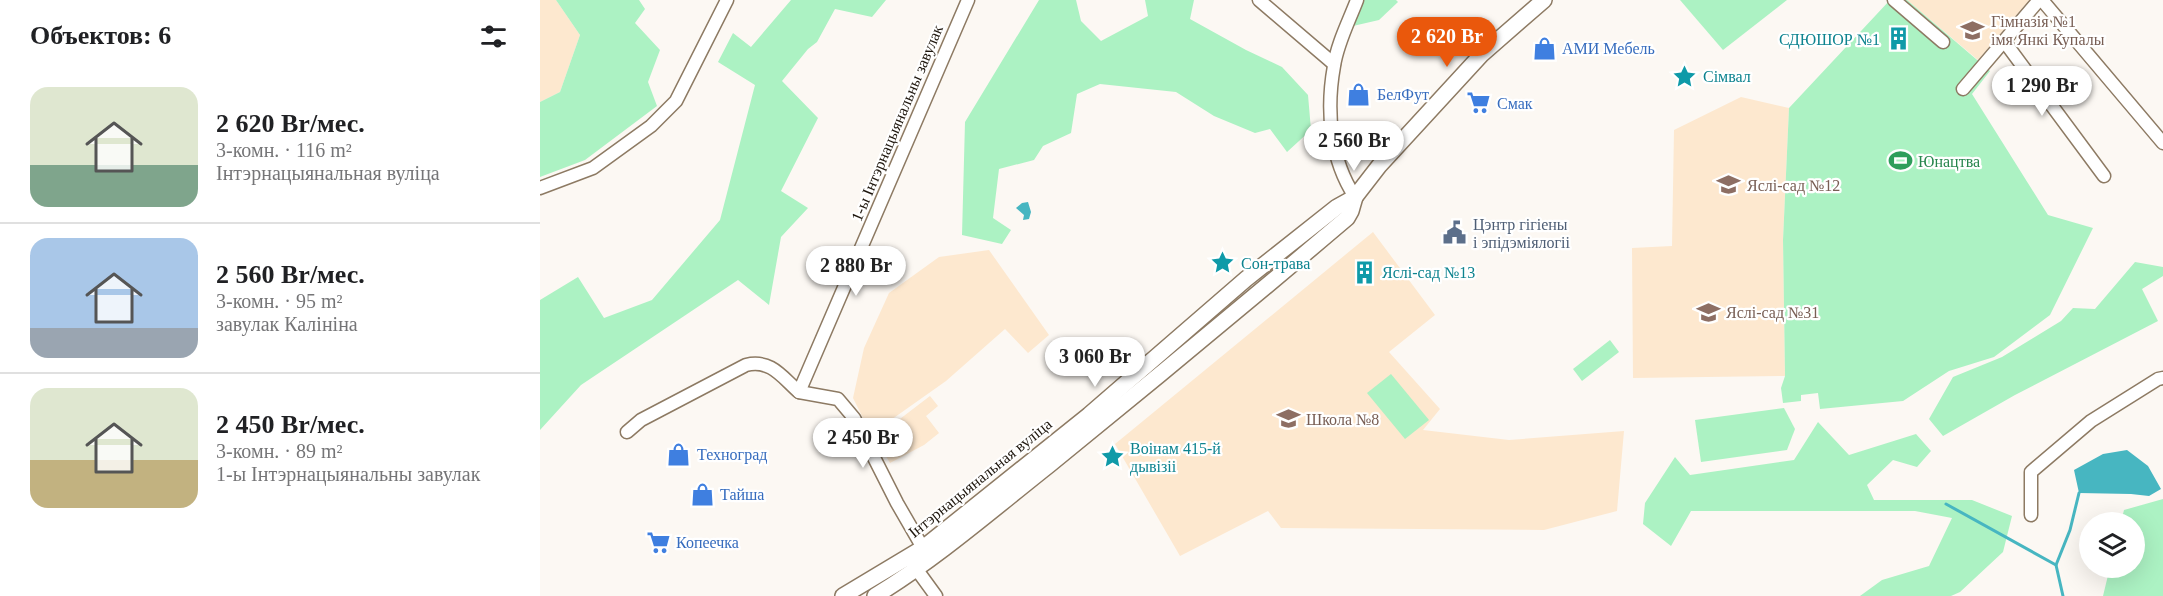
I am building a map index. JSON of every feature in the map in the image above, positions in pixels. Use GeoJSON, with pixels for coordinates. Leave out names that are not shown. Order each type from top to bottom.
{"type":"FeatureCollection","features":[{"type":"Feature","properties":{"kind":"main road","name":"Інтэрнацыянальная вуліца"},"geometry":{"type":"LineString","coordinates":[[875,596],[917,570],[1093,420],[1246,279],[1337,207],[1355,196],[1379,166],[1482,54],[1544,0]]}},
{"type":"Feature","properties":{"kind":"main road","name":"Інтэрнацыянальная вуліца"},"geometry":{"type":"LineString","coordinates":[[843,596],[923,548],[1093,420]]}},
{"type":"Feature","properties":{"kind":"street"},"geometry":{"type":"LineString","coordinates":[[540,188],[593,168],[651,126],[668,109],[676,100],[690,75],[727,0]]}},
{"type":"Feature","properties":{"kind":"street","name":"1-ы Інтэрнацыянальны завулак"},"geometry":{"type":"LineString","coordinates":[[799,392],[968,0]]}},
{"type":"Feature","properties":{"kind":"street"},"geometry":{"type":"LineString","coordinates":[[1259,0],[1334,64]]}},
{"type":"Feature","properties":{"kind":"street"},"geometry":{"type":"LineString","coordinates":[[1355,196],[1345,181],[1332,142],[1334,64],[1357,0]]}},
{"type":"Feature","properties":{"kind":"street"},"geometry":{"type":"LineString","coordinates":[[1894,0],[1943,42]]}},
{"type":"Feature","properties":{"kind":"street"},"geometry":{"type":"LineString","coordinates":[[1963,89],[2041,0],[2163,143]]}},
{"type":"Feature","properties":{"kind":"street"},"geometry":{"type":"LineString","coordinates":[[2004,41],[2104,176]]}},
{"type":"Feature","properties":{"kind":"street"},"geometry":{"type":"LineString","coordinates":[[627,432],[641,420],[746,365],[758,362],[769,365],[799,392],[838,399],[855,418],[897,503],[923,548]]}},
{"type":"Feature","properties":{"kind":"street"},"geometry":{"type":"LineString","coordinates":[[2031,515],[2031,472],[2091,421],[2163,378]]}},
{"type":"Feature","properties":{"kind":"street"},"geometry":{"type":"LineString","coordinates":[[908,557],[936,596]]}},
{"type":"Feature","properties":{"kind":"shaded area"},"geometry":{"type":"Polygon","coordinates":[[[540,0],[556,0],[580,35],[560,92],[540,102],[540,0]]]}},
{"type":"Feature","properties":{"kind":"shaded area","name":"Гімназія №1 імя Янкі Купалы"},"geometry":{"type":"Polygon","coordinates":[[[1907,0],[2029,0],[1978,60],[1907,0]]]}},
{"type":"Feature","properties":{"kind":"shaded area"},"geometry":{"type":"Polygon","coordinates":[[[1741,97],[1789,108],[1783,240],[1785,376],[1633,378],[1632,248],[1672,246],[1674,130],[1741,97]]]}},
{"type":"Feature","properties":{"kind":"shaded area"},"geometry":{"type":"Polygon","coordinates":[[[1373,232],[1435,315],[1389,352],[1440,409],[1423,430],[1509,440],[1624,431],[1617,511],[1544,530],[1281,528],[1268,511],[1180,556],[1115,444],[1373,232]]]}},
{"type":"Feature","properties":{"kind":"shaded area"},"geometry":{"type":"Polygon","coordinates":[[[989,250],[1049,335],[1028,353],[1005,329],[946,381],[871,434],[853,398],[864,348],[889,293],[939,257],[989,250]]]}},
{"type":"Feature","properties":{"kind":"shaded area"},"geometry":{"type":"Polygon","coordinates":[[[930,396],[938,406],[926,416],[939,433],[924,445],[890,463],[875,438],[930,396]]]}},
{"type":"Feature","properties":{"kind":"green space"},"geometry":{"type":"Polygon","coordinates":[[[556,0],[639,0],[645,9],[635,23],[660,50],[648,82],[657,106],[585,160],[540,177],[540,102],[560,92],[580,35],[556,0]]]}},
{"type":"Feature","properties":{"kind":"green space"},"geometry":{"type":"Polygon","coordinates":[[[791,0],[886,0],[872,17],[835,9],[817,42],[808,49],[782,81],[818,118],[781,191],[808,208],[781,237],[769,305],[738,280],[581,385],[540,430],[540,300],[578,277],[604,318],[652,300],[720,220],[755,85],[718,62],[733,33],[751,47],[791,0]]]}},
{"type":"Feature","properties":{"kind":"green space"},"geometry":{"type":"Polygon","coordinates":[[[1039,0],[1076,0],[1081,21],[1101,41],[1148,16],[1145,0],[1194,0],[1190,19],[1282,67],[1308,95],[1311,130],[1287,152],[1270,129],[1255,133],[1214,116],[1176,92],[1100,84],[1077,94],[1071,133],[1043,146],[1034,160],[999,169],[993,218],[1011,230],[1002,244],[962,235],[965,122],[1039,0]]]}},
{"type":"Feature","properties":{"kind":"green space"},"geometry":{"type":"Polygon","coordinates":[[[1363,0],[1396,0],[1398,2],[1379,20],[1353,26],[1363,0]]]}},
{"type":"Feature","properties":{"kind":"green space"},"geometry":{"type":"Polygon","coordinates":[[[1680,0],[1787,0],[1723,50],[1680,0]]]}},
{"type":"Feature","properties":{"kind":"green space","name":"Юнацтва"},"geometry":{"type":"Polygon","coordinates":[[[1890,0],[1907,0],[1990,71],[1972,94],[2048,215],[2093,228],[2050,315],[1994,357],[1949,371],[1903,401],[1820,409],[1818,393],[1801,395],[1801,401],[1783,403],[1781,388],[1785,376],[1783,240],[1789,108],[1890,0]]]}},
{"type":"Feature","properties":{"kind":"green space"},"geometry":{"type":"Polygon","coordinates":[[[2135,262],[2163,267],[2163,276],[2142,289],[2158,321],[2015,395],[1943,436],[1929,419],[1953,377],[2002,357],[2061,321],[2073,308],[2095,309],[2135,262]]]}},
{"type":"Feature","properties":{"kind":"green space"},"geometry":{"type":"Polygon","coordinates":[[[1610,340],[1619,352],[1582,381],[1573,369],[1610,340]]]}},
{"type":"Feature","properties":{"kind":"green space"},"geometry":{"type":"Polygon","coordinates":[[[1391,374],[1429,420],[1405,439],[1367,393],[1391,374]]]}},
{"type":"Feature","properties":{"kind":"green space"},"geometry":{"type":"Polygon","coordinates":[[[1784,408],[1795,429],[1787,450],[1701,462],[1695,420],[1784,408]]]}},
{"type":"Feature","properties":{"kind":"green space"},"geometry":{"type":"Polygon","coordinates":[[[1818,422],[1849,455],[1916,434],[1931,451],[1917,467],[1893,460],[1867,485],[1874,500],[1972,500],[2012,516],[2003,552],[1960,592],[1951,596],[1860,596],[1882,580],[1929,566],[1952,518],[1915,511],[1691,511],[1671,546],[1643,524],[1645,503],[1675,457],[1690,475],[1794,460],[1818,422]]]}},
{"type":"Feature","properties":{"kind":"green space"},"geometry":{"type":"Polygon","coordinates":[[[2163,499],[2163,596],[2103,596],[2107,578],[2145,578],[2145,512],[2124,512],[2163,499]]]}},
{"type":"Feature","properties":{"kind":"water"},"geometry":{"type":"Polygon","coordinates":[[[1028,202],[1031,212],[1029,219],[1023,220],[1024,215],[1016,208],[1028,202]]]}},
{"type":"Feature","properties":{"kind":"water"},"geometry":{"type":"Polygon","coordinates":[[[2127,450],[2148,466],[2161,489],[2149,496],[2079,493],[2074,470],[2103,454],[2127,450]]]}},
{"type":"Feature","properties":{"kind":"waterway"},"geometry":{"type":"LineString","coordinates":[[2063,596],[2056,565],[2070,530],[2079,493]]}},
{"type":"Feature","properties":{"kind":"waterway"},"geometry":{"type":"LineString","coordinates":[[1946,504],[2056,565]]}},
{"type":"Feature","properties":{"kind":"place","name":"Гімназія №1 імя Янкі Купалы"},"geometry":{"type":"Point","coordinates":[1973,30]}},
{"type":"Feature","properties":{"kind":"place","name":"СДЮШОР №1"},"geometry":{"type":"Point","coordinates":[1898,39]}},
{"type":"Feature","properties":{"kind":"place","name":"АМИ Мебель"},"geometry":{"type":"Point","coordinates":[1544,48]}},
{"type":"Feature","properties":{"kind":"place","name":"Сімвал"},"geometry":{"type":"Point","coordinates":[1685,76]}},
{"type":"Feature","properties":{"kind":"place","name":"БелФут"},"geometry":{"type":"Point","coordinates":[1359,94]}},
{"type":"Feature","properties":{"kind":"place","name":"Смак"},"geometry":{"type":"Point","coordinates":[1479,103]}},
{"type":"Feature","properties":{"kind":"place","name":"Юнацтва"},"geometry":{"type":"Point","coordinates":[1900,161]}},
{"type":"Feature","properties":{"kind":"place","name":"Яслі-сад №12"},"geometry":{"type":"Point","coordinates":[1729,185]}},
{"type":"Feature","properties":{"kind":"place","name":"Цэнтр гігіены і эпідэміялогіі"},"geometry":{"type":"Point","coordinates":[1455,233]}},
{"type":"Feature","properties":{"kind":"place","name":"Сон-трава"},"geometry":{"type":"Point","coordinates":[1223,263]}},
{"type":"Feature","properties":{"kind":"place","name":"Яслі-сад №13"},"geometry":{"type":"Point","coordinates":[1364,272]}},
{"type":"Feature","properties":{"kind":"place","name":"Яслі-сад №31"},"geometry":{"type":"Point","coordinates":[1708,312]}},
{"type":"Feature","properties":{"kind":"place","name":"Школа №8"},"geometry":{"type":"Point","coordinates":[1288,419]}},
{"type":"Feature","properties":{"kind":"place","name":"Техноград"},"geometry":{"type":"Point","coordinates":[679,454]}},
{"type":"Feature","properties":{"kind":"place","name":"Воінам 415-й дывізіі"},"geometry":{"type":"Point","coordinates":[1112,457]}},
{"type":"Feature","properties":{"kind":"place","name":"Тайша"},"geometry":{"type":"Point","coordinates":[702,494]}},
{"type":"Feature","properties":{"kind":"place","name":"Копеечка"},"geometry":{"type":"Point","coordinates":[658,542]}}]}
